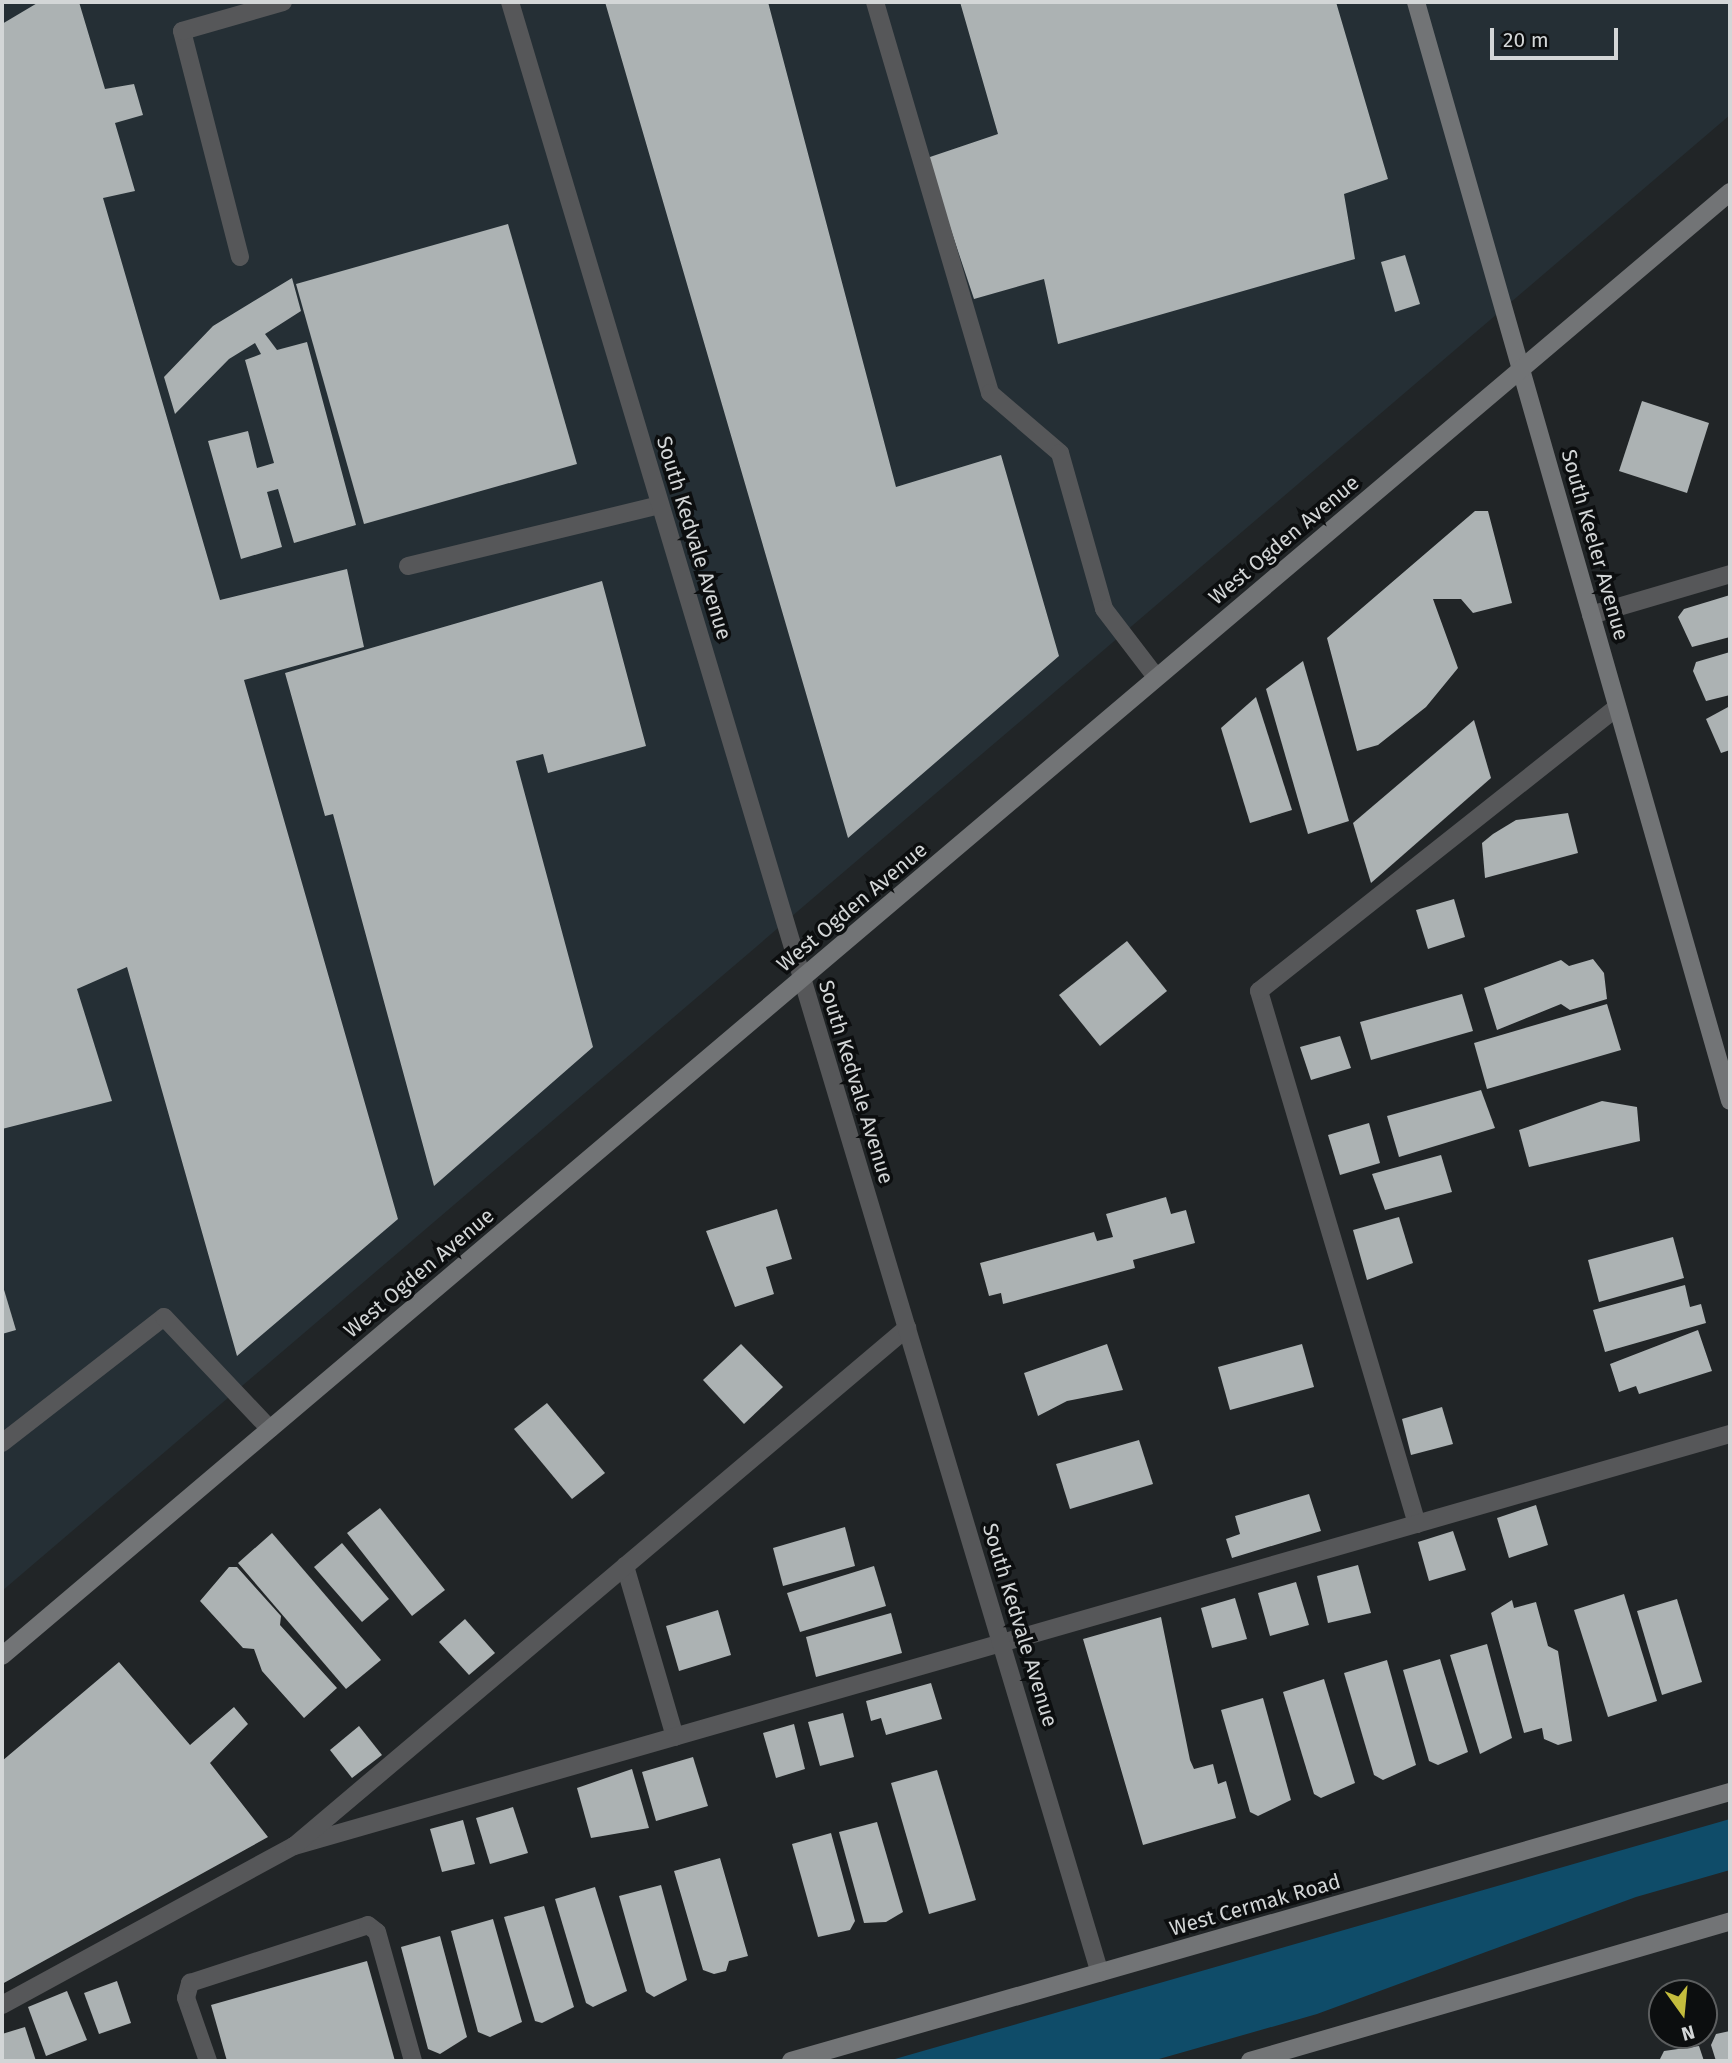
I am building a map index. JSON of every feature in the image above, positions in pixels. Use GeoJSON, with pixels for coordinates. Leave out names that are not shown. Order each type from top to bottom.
{"type":"FeatureCollection","features":[{"type":"Feature","properties":{"kind":"main road","name":"South Keeler Avenue"},"geometry":{"type":"LineString","coordinates":[[1416,2],[1523,367],[1730,1101]]}},
{"type":"Feature","properties":{"kind":"main road","name":"West Ogden Avenue"},"geometry":{"type":"LineString","coordinates":[[2,1656],[1730,192]]}},
{"type":"Feature","properties":{"kind":"main road","name":"West Cermak Road"},"geometry":{"type":"LineString","coordinates":[[791,2061],[1730,1792]]}},
{"type":"Feature","properties":{"kind":"main road"},"geometry":{"type":"LineString","coordinates":[[1250,2061],[1730,1922]]}},
{"type":"Feature","properties":{"kind":"street"},"geometry":{"type":"LineString","coordinates":[[240,257],[183,31],[283,2]]}},
{"type":"Feature","properties":{"kind":"street","name":"South Kedvale Avenue"},"geometry":{"type":"LineString","coordinates":[[510,2],[1100,1973]]}},
{"type":"Feature","properties":{"kind":"street"},"geometry":{"type":"LineString","coordinates":[[875,2],[990,393],[1060,453],[1104,609],[1156,677]]}},
{"type":"Feature","properties":{"kind":"street"},"geometry":{"type":"LineString","coordinates":[[408,566],[660,505]]}},
{"type":"Feature","properties":{"kind":"street"},"geometry":{"type":"LineString","coordinates":[[1591,615],[1730,574]]}},
{"type":"Feature","properties":{"kind":"street"},"geometry":{"type":"LineString","coordinates":[[1417,1524],[1259,991],[1617,707]]}},
{"type":"Feature","properties":{"kind":"street"},"geometry":{"type":"LineString","coordinates":[[2,1443],[164,1317],[270,1429]]}},
{"type":"Feature","properties":{"kind":"street"},"geometry":{"type":"LineString","coordinates":[[2,2005],[294,1846],[907,1328]]}},
{"type":"Feature","properties":{"kind":"street"},"geometry":{"type":"LineString","coordinates":[[294,1846],[1730,1434]]}},
{"type":"Feature","properties":{"kind":"street"},"geometry":{"type":"LineString","coordinates":[[625,1566],[675,1737]]}},
{"type":"Feature","properties":{"kind":"street"},"geometry":{"type":"LineString","coordinates":[[208,2061],[186,1998],[190,1983],[368,1925],[377,1932],[413,2061]]}},
{"type":"Feature","properties":{"kind":"shaded area"},"geometry":{"type":"Polygon","coordinates":[[[2,2],[1730,2],[1730,115],[2,1591],[2,2]]]}},
{"type":"Feature","properties":{"kind":"shaded area"},"geometry":{"type":"Polygon","coordinates":[[[1730,1819],[1730,1870],[1636,1897],[1317,2014],[1152,2061],[888,2061],[1730,1819]]]}},
{"type":"Feature","properties":{"kind":"building"},"geometry":{"type":"Polygon","coordinates":[[[39,2],[79,2],[105,89],[134,84],[143,115],[115,123],[135,191],[103,198],[220,600],[347,569],[364,647],[244,680],[398,1219],[237,1356],[127,967],[77,989],[112,1101],[2,1129],[2,24],[39,2]]]}},
{"type":"Feature","properties":{"kind":"building"},"geometry":{"type":"Polygon","coordinates":[[[605,2],[768,2],[896,487],[1001,455],[1059,656],[848,838],[605,2]]]}},
{"type":"Feature","properties":{"kind":"building"},"geometry":{"type":"Polygon","coordinates":[[[960,2],[1336,2],[1388,179],[1344,194],[1355,259],[1058,344],[1044,279],[974,299],[927,158],[998,134],[960,2]]]}},
{"type":"Feature","properties":{"kind":"building"},"geometry":{"type":"Polygon","coordinates":[[[508,224],[577,464],[364,524],[296,284],[508,224]]]}},
{"type":"Feature","properties":{"kind":"building"},"geometry":{"type":"Polygon","coordinates":[[[1405,255],[1420,304],[1395,312],[1381,262],[1405,255]]]}},
{"type":"Feature","properties":{"kind":"building"},"geometry":{"type":"Polygon","coordinates":[[[292,278],[301,311],[265,334],[277,350],[307,342],[356,525],[294,543],[278,489],[267,492],[282,547],[241,559],[208,441],[248,431],[257,468],[274,463],[245,360],[261,354],[255,343],[229,359],[175,414],[164,377],[213,326],[292,278]]]}},
{"type":"Feature","properties":{"kind":"building"},"geometry":{"type":"Polygon","coordinates":[[[1642,401],[1709,423],[1687,493],[1619,471],[1642,401]]]}},
{"type":"Feature","properties":{"kind":"building"},"geometry":{"type":"Polygon","coordinates":[[[1475,511],[1488,511],[1512,603],[1473,613],[1461,599],[1433,599],[1458,668],[1426,707],[1378,745],[1357,751],[1327,638],[1475,511]]]}},
{"type":"Feature","properties":{"kind":"building"},"geometry":{"type":"Polygon","coordinates":[[[602,581],[646,746],[548,773],[543,754],[516,761],[593,1047],[434,1186],[333,814],[325,816],[285,673],[602,581]]]}},
{"type":"Feature","properties":{"kind":"building"},"geometry":{"type":"Polygon","coordinates":[[[1730,595],[1730,637],[1692,647],[1678,617],[1684,609],[1730,595]]]}},
{"type":"Feature","properties":{"kind":"building"},"geometry":{"type":"Polygon","coordinates":[[[1730,652],[1730,695],[1706,701],[1693,671],[1696,662],[1730,652]]]}},
{"type":"Feature","properties":{"kind":"building"},"geometry":{"type":"Polygon","coordinates":[[[1303,661],[1349,821],[1308,834],[1266,689],[1303,661]]]}},
{"type":"Feature","properties":{"kind":"building"},"geometry":{"type":"Polygon","coordinates":[[[1256,697],[1292,810],[1250,823],[1221,728],[1256,697]]]}},
{"type":"Feature","properties":{"kind":"building"},"geometry":{"type":"Polygon","coordinates":[[[1730,706],[1730,750],[1721,753],[1706,719],[1730,706]]]}},
{"type":"Feature","properties":{"kind":"building"},"geometry":{"type":"Polygon","coordinates":[[[1474,720],[1491,778],[1371,883],[1353,823],[1474,720]]]}},
{"type":"Feature","properties":{"kind":"building"},"geometry":{"type":"Polygon","coordinates":[[[1568,813],[1578,853],[1485,878],[1482,843],[1493,834],[1516,820],[1568,813]]]}},
{"type":"Feature","properties":{"kind":"building"},"geometry":{"type":"Polygon","coordinates":[[[1454,899],[1465,937],[1428,949],[1416,910],[1454,899]]]}},
{"type":"Feature","properties":{"kind":"building"},"geometry":{"type":"Polygon","coordinates":[[[1127,941],[1167,991],[1100,1046],[1059,995],[1127,941]]]}},
{"type":"Feature","properties":{"kind":"building"},"geometry":{"type":"Polygon","coordinates":[[[1593,959],[1604,973],[1607,999],[1570,1010],[1561,1004],[1497,1030],[1484,988],[1561,960],[1569,966],[1593,959]]]}},
{"type":"Feature","properties":{"kind":"building"},"geometry":{"type":"Polygon","coordinates":[[[1462,994],[1473,1031],[1371,1060],[1360,1022],[1462,994]]]}},
{"type":"Feature","properties":{"kind":"building"},"geometry":{"type":"Polygon","coordinates":[[[1607,1004],[1621,1050],[1487,1089],[1474,1043],[1607,1004]]]}},
{"type":"Feature","properties":{"kind":"building"},"geometry":{"type":"Polygon","coordinates":[[[1340,1036],[1351,1068],[1311,1080],[1300,1047],[1340,1036]]]}},
{"type":"Feature","properties":{"kind":"building"},"geometry":{"type":"Polygon","coordinates":[[[1481,1090],[1495,1128],[1399,1157],[1387,1116],[1481,1090]]]}},
{"type":"Feature","properties":{"kind":"building"},"geometry":{"type":"Polygon","coordinates":[[[1602,1101],[1637,1107],[1640,1141],[1529,1167],[1519,1130],[1602,1101]]]}},
{"type":"Feature","properties":{"kind":"building"},"geometry":{"type":"Polygon","coordinates":[[[1369,1123],[1380,1163],[1340,1175],[1328,1135],[1369,1123]]]}},
{"type":"Feature","properties":{"kind":"building"},"geometry":{"type":"Polygon","coordinates":[[[1441,1155],[1452,1192],[1385,1210],[1372,1174],[1441,1155]]]}},
{"type":"Feature","properties":{"kind":"building"},"geometry":{"type":"Polygon","coordinates":[[[1166,1197],[1171,1214],[1186,1210],[1195,1243],[1133,1260],[1135,1268],[1003,1304],[1001,1293],[989,1296],[980,1263],[1094,1232],[1097,1241],[1113,1237],[1106,1214],[1166,1197]]]}},
{"type":"Feature","properties":{"kind":"building"},"geometry":{"type":"Polygon","coordinates":[[[777,1209],[792,1259],[766,1267],[774,1294],[735,1307],[706,1231],[777,1209]]]}},
{"type":"Feature","properties":{"kind":"building"},"geometry":{"type":"Polygon","coordinates":[[[1399,1217],[1413,1263],[1367,1280],[1353,1230],[1399,1217]]]}},
{"type":"Feature","properties":{"kind":"building"},"geometry":{"type":"Polygon","coordinates":[[[1673,1237],[1684,1278],[1599,1302],[1588,1260],[1673,1237]]]}},
{"type":"Feature","properties":{"kind":"building"},"geometry":{"type":"Polygon","coordinates":[[[2,1283],[16,1330],[2,1334],[2,1283]]]}},
{"type":"Feature","properties":{"kind":"building"},"geometry":{"type":"Polygon","coordinates":[[[1685,1285],[1690,1307],[1701,1304],[1706,1323],[1605,1352],[1593,1310],[1685,1285]]]}},
{"type":"Feature","properties":{"kind":"building"},"geometry":{"type":"Polygon","coordinates":[[[1698,1330],[1712,1371],[1639,1394],[1636,1386],[1619,1392],[1610,1364],[1698,1330]]]}},
{"type":"Feature","properties":{"kind":"building"},"geometry":{"type":"Polygon","coordinates":[[[741,1344],[783,1387],[744,1424],[703,1380],[741,1344]]]}},
{"type":"Feature","properties":{"kind":"building"},"geometry":{"type":"Polygon","coordinates":[[[1107,1344],[1123,1390],[1067,1401],[1038,1416],[1024,1373],[1107,1344]]]}},
{"type":"Feature","properties":{"kind":"building"},"geometry":{"type":"Polygon","coordinates":[[[1302,1344],[1314,1387],[1230,1410],[1218,1367],[1302,1344]]]}},
{"type":"Feature","properties":{"kind":"building"},"geometry":{"type":"Polygon","coordinates":[[[547,1403],[605,1473],[572,1499],[514,1429],[547,1403]]]}},
{"type":"Feature","properties":{"kind":"building"},"geometry":{"type":"Polygon","coordinates":[[[1442,1407],[1453,1444],[1411,1455],[1402,1419],[1442,1407]]]}},
{"type":"Feature","properties":{"kind":"building"},"geometry":{"type":"Polygon","coordinates":[[[1139,1440],[1153,1484],[1070,1509],[1056,1464],[1139,1440]]]}},
{"type":"Feature","properties":{"kind":"building"},"geometry":{"type":"Polygon","coordinates":[[[1309,1494],[1321,1531],[1232,1558],[1226,1539],[1240,1534],[1235,1516],[1309,1494]]]}},
{"type":"Feature","properties":{"kind":"building"},"geometry":{"type":"Polygon","coordinates":[[[1536,1505],[1548,1545],[1509,1558],[1497,1518],[1536,1505]]]}},
{"type":"Feature","properties":{"kind":"building"},"geometry":{"type":"Polygon","coordinates":[[[380,1508],[445,1590],[412,1616],[347,1533],[380,1508]]]}},
{"type":"Feature","properties":{"kind":"building"},"geometry":{"type":"Polygon","coordinates":[[[845,1527],[855,1566],[783,1586],[773,1548],[845,1527]]]}},
{"type":"Feature","properties":{"kind":"building"},"geometry":{"type":"Polygon","coordinates":[[[1453,1531],[1466,1570],[1429,1581],[1418,1542],[1453,1531]]]}},
{"type":"Feature","properties":{"kind":"building"},"geometry":{"type":"Polygon","coordinates":[[[272,1533],[381,1660],[346,1689],[238,1563],[272,1533]]]}},
{"type":"Feature","properties":{"kind":"building"},"geometry":{"type":"Polygon","coordinates":[[[342,1543],[389,1599],[362,1622],[314,1567],[342,1543]]]}},
{"type":"Feature","properties":{"kind":"building"},"geometry":{"type":"Polygon","coordinates":[[[1358,1565],[1371,1613],[1328,1623],[1317,1576],[1358,1565]]]}},
{"type":"Feature","properties":{"kind":"building"},"geometry":{"type":"Polygon","coordinates":[[[874,1566],[886,1606],[800,1632],[787,1593],[874,1566]]]}},
{"type":"Feature","properties":{"kind":"building"},"geometry":{"type":"Polygon","coordinates":[[[229,1567],[237,1567],[281,1616],[280,1625],[337,1688],[304,1718],[262,1671],[254,1649],[243,1648],[200,1601],[229,1567]]]}},
{"type":"Feature","properties":{"kind":"building"},"geometry":{"type":"Polygon","coordinates":[[[1296,1582],[1309,1625],[1270,1636],[1258,1593],[1296,1582]]]}},
{"type":"Feature","properties":{"kind":"building"},"geometry":{"type":"Polygon","coordinates":[[[1624,1594],[1657,1701],[1608,1717],[1574,1610],[1624,1594]]]}},
{"type":"Feature","properties":{"kind":"building"},"geometry":{"type":"Polygon","coordinates":[[[1235,1598],[1247,1639],[1212,1648],[1201,1608],[1235,1598]]]}},
{"type":"Feature","properties":{"kind":"building"},"geometry":{"type":"Polygon","coordinates":[[[1677,1599],[1702,1682],[1662,1695],[1637,1611],[1677,1599]]]}},
{"type":"Feature","properties":{"kind":"building"},"geometry":{"type":"Polygon","coordinates":[[[1512,1600],[1514,1608],[1536,1602],[1548,1646],[1558,1651],[1572,1741],[1558,1745],[1544,1739],[1542,1728],[1524,1733],[1491,1613],[1512,1600]]]}},
{"type":"Feature","properties":{"kind":"building"},"geometry":{"type":"Polygon","coordinates":[[[718,1610],[731,1655],[679,1671],[666,1626],[718,1610]]]}},
{"type":"Feature","properties":{"kind":"building"},"geometry":{"type":"Polygon","coordinates":[[[891,1613],[902,1653],[816,1677],[806,1637],[891,1613]]]}},
{"type":"Feature","properties":{"kind":"building"},"geometry":{"type":"Polygon","coordinates":[[[1161,1617],[1190,1760],[1194,1769],[1213,1764],[1218,1784],[1226,1781],[1236,1818],[1143,1845],[1083,1639],[1161,1617]]]}},
{"type":"Feature","properties":{"kind":"building"},"geometry":{"type":"Polygon","coordinates":[[[465,1619],[495,1653],[469,1675],[439,1642],[465,1619]]]}},
{"type":"Feature","properties":{"kind":"building"},"geometry":{"type":"Polygon","coordinates":[[[1487,1644],[1512,1738],[1480,1754],[1450,1655],[1487,1644]]]}},
{"type":"Feature","properties":{"kind":"building"},"geometry":{"type":"Polygon","coordinates":[[[1440,1659],[1468,1752],[1438,1765],[1429,1761],[1403,1670],[1440,1659]]]}},
{"type":"Feature","properties":{"kind":"building"},"geometry":{"type":"Polygon","coordinates":[[[1387,1660],[1416,1765],[1383,1780],[1374,1775],[1344,1673],[1387,1660]]]}},
{"type":"Feature","properties":{"kind":"building"},"geometry":{"type":"Polygon","coordinates":[[[119,1662],[190,1745],[234,1707],[248,1724],[210,1763],[268,1837],[2,1984],[2,1761],[119,1662]]]}},
{"type":"Feature","properties":{"kind":"building"},"geometry":{"type":"Polygon","coordinates":[[[1324,1679],[1355,1783],[1321,1798],[1314,1794],[1283,1692],[1324,1679]]]}},
{"type":"Feature","properties":{"kind":"building"},"geometry":{"type":"Polygon","coordinates":[[[931,1683],[942,1719],[886,1735],[881,1718],[871,1721],[866,1701],[931,1683]]]}},
{"type":"Feature","properties":{"kind":"building"},"geometry":{"type":"Polygon","coordinates":[[[1263,1698],[1291,1800],[1258,1816],[1250,1812],[1221,1710],[1263,1698]]]}},
{"type":"Feature","properties":{"kind":"building"},"geometry":{"type":"Polygon","coordinates":[[[843,1713],[854,1757],[820,1766],[808,1722],[843,1713]]]}},
{"type":"Feature","properties":{"kind":"building"},"geometry":{"type":"Polygon","coordinates":[[[794,1724],[805,1769],[776,1778],[763,1733],[794,1724]]]}},
{"type":"Feature","properties":{"kind":"building"},"geometry":{"type":"Polygon","coordinates":[[[359,1726],[382,1755],[352,1778],[330,1750],[359,1726]]]}},
{"type":"Feature","properties":{"kind":"building"},"geometry":{"type":"Polygon","coordinates":[[[693,1757],[708,1806],[656,1821],[642,1772],[693,1757]]]}},
{"type":"Feature","properties":{"kind":"building"},"geometry":{"type":"Polygon","coordinates":[[[632,1769],[649,1828],[591,1838],[577,1788],[632,1769]]]}},
{"type":"Feature","properties":{"kind":"building"},"geometry":{"type":"Polygon","coordinates":[[[937,1770],[976,1900],[929,1914],[891,1783],[937,1770]]]}},
{"type":"Feature","properties":{"kind":"building"},"geometry":{"type":"Polygon","coordinates":[[[513,1807],[528,1853],[490,1864],[476,1818],[513,1807]]]}},
{"type":"Feature","properties":{"kind":"building"},"geometry":{"type":"Polygon","coordinates":[[[463,1820],[475,1864],[442,1872],[430,1829],[463,1820]]]}},
{"type":"Feature","properties":{"kind":"building"},"geometry":{"type":"Polygon","coordinates":[[[877,1822],[903,1912],[886,1922],[864,1923],[839,1832],[877,1822]]]}},
{"type":"Feature","properties":{"kind":"building"},"geometry":{"type":"Polygon","coordinates":[[[831,1833],[855,1921],[850,1930],[818,1937],[792,1844],[831,1833]]]}},
{"type":"Feature","properties":{"kind":"building"},"geometry":{"type":"Polygon","coordinates":[[[720,1858],[748,1956],[729,1961],[726,1971],[714,1974],[703,1970],[674,1871],[720,1858]]]}},
{"type":"Feature","properties":{"kind":"building"},"geometry":{"type":"Polygon","coordinates":[[[661,1885],[687,1980],[654,1997],[646,1992],[619,1896],[661,1885]]]}},
{"type":"Feature","properties":{"kind":"building"},"geometry":{"type":"Polygon","coordinates":[[[595,1887],[627,1991],[593,2007],[586,2003],[555,1899],[595,1887]]]}},
{"type":"Feature","properties":{"kind":"building"},"geometry":{"type":"Polygon","coordinates":[[[544,1906],[574,2007],[542,2023],[535,2021],[504,1917],[544,1906]]]}},
{"type":"Feature","properties":{"kind":"building"},"geometry":{"type":"Polygon","coordinates":[[[493,1919],[522,2022],[490,2037],[478,2032],[451,1931],[493,1919]]]}},
{"type":"Feature","properties":{"kind":"building"},"geometry":{"type":"Polygon","coordinates":[[[440,1936],[467,2037],[440,2054],[428,2049],[401,1947],[440,1936]]]}},
{"type":"Feature","properties":{"kind":"building"},"geometry":{"type":"Polygon","coordinates":[[[367,1961],[395,2061],[227,2061],[211,2005],[367,1961]]]}},
{"type":"Feature","properties":{"kind":"building"},"geometry":{"type":"Polygon","coordinates":[[[117,1981],[131,2023],[99,2034],[84,1993],[117,1981]]]}},
{"type":"Feature","properties":{"kind":"building"},"geometry":{"type":"Polygon","coordinates":[[[67,1991],[87,2040],[46,2056],[28,2007],[67,1991]]]}},
{"type":"Feature","properties":{"kind":"building"},"geometry":{"type":"Polygon","coordinates":[[[25,2027],[36,2061],[2,2061],[2,2034],[25,2027]]]}},
{"type":"Feature","properties":{"kind":"building"},"geometry":{"type":"Polygon","coordinates":[[[1730,2031],[1730,2061],[1716,2061],[1712,2049],[1718,2049],[1718,2034],[1730,2031]]]}},
{"type":"Feature","properties":{"kind":"building"},"geometry":{"type":"Polygon","coordinates":[[[1700,2049],[1704,2061],[1659,2061],[1664,2051],[1700,2049]]]}}]}
